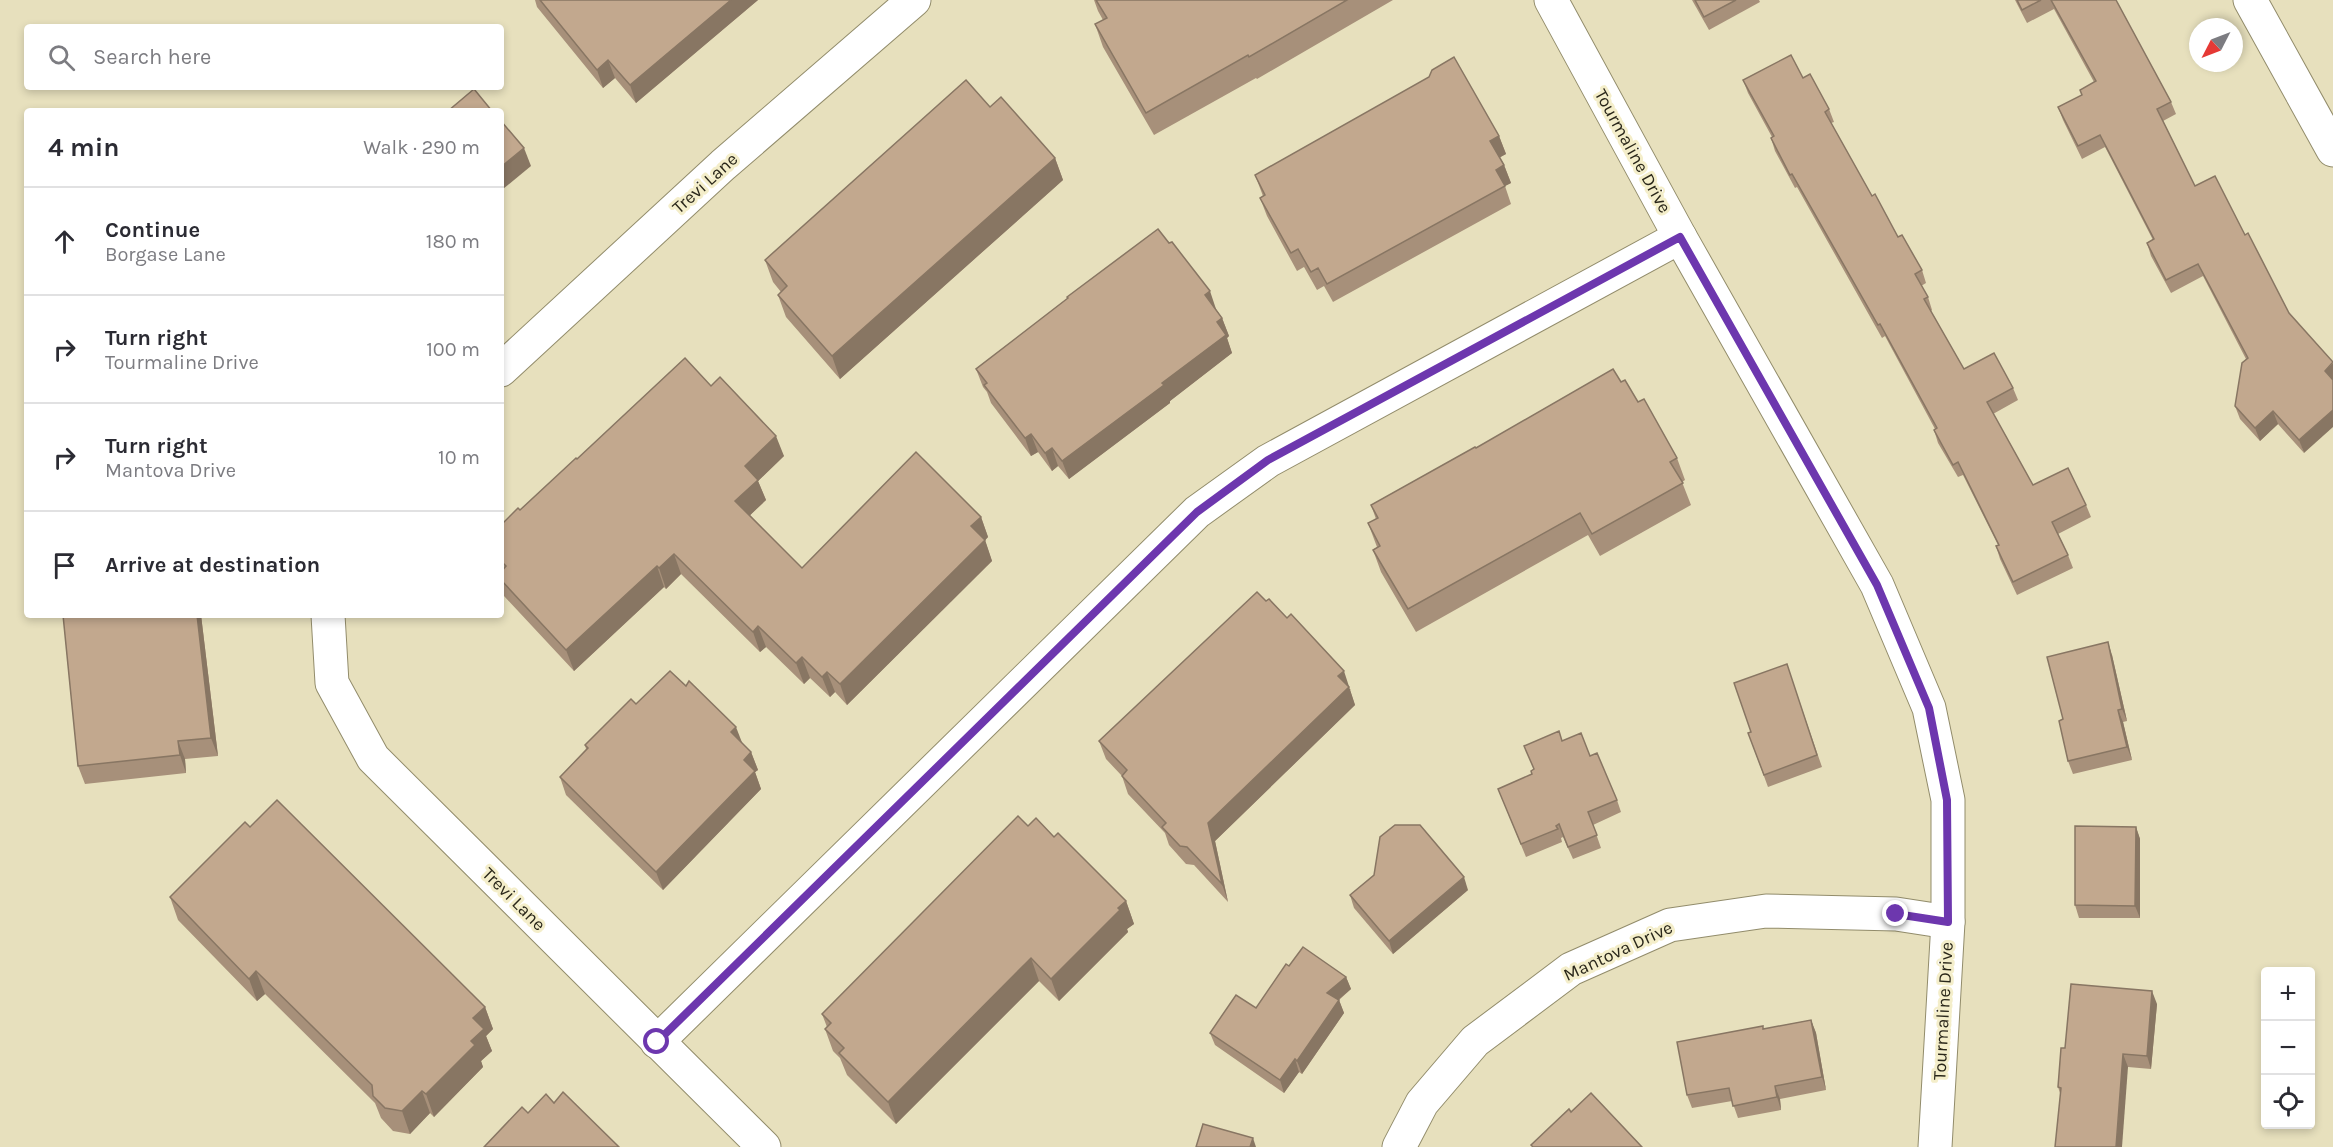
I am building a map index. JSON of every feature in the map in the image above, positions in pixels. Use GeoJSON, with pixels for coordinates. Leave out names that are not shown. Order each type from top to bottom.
{"type":"FeatureCollection","features":[{"type":"Feature","properties":{"kind":"street","name":"Trevi Lane"},"geometry":{"type":"LineString","coordinates":[[504,367],[723,165],[914,0]]}},
{"type":"Feature","properties":{"kind":"street","name":"Tourmaline Drive"},"geometry":{"type":"LineString","coordinates":[[1551,0],[1680,237],[1877,585],[1929,708],[1947,800],[1948,922],[1935,1147]]}},
{"type":"Feature","properties":{"kind":"street"},"geometry":{"type":"LineString","coordinates":[[2250,0],[2333,150]]}},
{"type":"Feature","properties":{"kind":"street"},"geometry":{"type":"LineString","coordinates":[[657,1042],[1197,512],[1268,460],[1680,237]]}},
{"type":"Feature","properties":{"kind":"street","name":"Trevi Lane"},"geometry":{"type":"LineString","coordinates":[[328,618],[332,683],[373,758],[764,1147]]}},
{"type":"Feature","properties":{"kind":"street","name":"Mantova Drive"},"geometry":{"type":"LineString","coordinates":[[1399,1147],[1422,1103],[1475,1041],[1571,969],[1670,925],[1766,911],[1896,914],[1948,922]]}},
{"type":"Feature","properties":{"kind":"building"},"geometry":{"type":"Polygon","coordinates":[[[540,0],[731,0],[630,85],[608,60],[597,70],[540,0]]]}},
{"type":"Feature","properties":{"kind":"building"},"geometry":{"type":"Polygon","coordinates":[[[1096,0],[1347,0],[1146,113],[1095,24],[1107,18],[1096,0]]]}},
{"type":"Feature","properties":{"kind":"building"},"geometry":{"type":"Polygon","coordinates":[[[1695,0],[1736,0],[1704,17],[1695,0]]]}},
{"type":"Feature","properties":{"kind":"building"},"geometry":{"type":"Polygon","coordinates":[[[2017,0],[2041,0],[2022,10],[2017,0]]]}},
{"type":"Feature","properties":{"kind":"building"},"geometry":{"type":"Polygon","coordinates":[[[2051,0],[2116,0],[2171,102],[2157,109],[2195,186],[2215,176],[2245,235],[2248,233],[2289,313],[2333,362],[2325,371],[2333,380],[2333,410],[2299,440],[2273,411],[2255,428],[2235,406],[2242,363],[2248,358],[2198,264],[2166,280],[2147,243],[2154,239],[2100,135],[2078,146],[2058,107],[2082,95],[2080,90],[2096,81],[2051,0]]]}},
{"type":"Feature","properties":{"kind":"building"},"geometry":{"type":"Polygon","coordinates":[[[1791,55],[1803,78],[1810,74],[1829,109],[1825,112],[1872,196],[1875,194],[1898,237],[1902,235],[1922,270],[1915,274],[1928,297],[1924,299],[1964,369],[1994,353],[2013,388],[1987,402],[2033,485],[2068,468],[2086,505],[2052,522],[2068,555],[2013,582],[1996,546],[1999,545],[1958,462],[1953,465],[1934,430],[1937,428],[1880,324],[1878,325],[1792,174],[1790,175],[1771,138],[1774,136],[1743,80],[1791,55]]]}},
{"type":"Feature","properties":{"kind":"building"},"geometry":{"type":"Polygon","coordinates":[[[1454,57],[1499,136],[1490,141],[1504,165],[1496,170],[1505,186],[1327,284],[1318,268],[1311,272],[1298,249],[1291,253],[1260,198],[1265,195],[1255,175],[1429,77],[1432,70],[1454,57]]]}},
{"type":"Feature","properties":{"kind":"building"},"geometry":{"type":"Polygon","coordinates":[[[966,80],[990,107],[1001,97],[1055,158],[832,356],[778,295],[787,286],[765,260],[966,80]]]}},
{"type":"Feature","properties":{"kind":"building"},"geometry":{"type":"Polygon","coordinates":[[[475,90],[490,108],[452,108],[475,90]]]}},
{"type":"Feature","properties":{"kind":"building"},"geometry":{"type":"Polygon","coordinates":[[[504,125],[524,148],[504,165],[504,125]]]}},
{"type":"Feature","properties":{"kind":"building"},"geometry":{"type":"Polygon","coordinates":[[[1158,229],[1169,243],[1172,242],[1210,291],[1205,295],[1222,318],[1217,322],[1226,335],[1162,383],[1164,385],[1062,461],[1052,448],[1045,453],[1031,434],[1025,438],[984,385],[987,383],[976,369],[1158,229]]]}},
{"type":"Feature","properties":{"kind":"building"},"geometry":{"type":"Polygon","coordinates":[[[685,358],[711,386],[720,377],[776,436],[745,466],[758,480],[735,501],[802,568],[916,452],[981,517],[971,526],[985,540],[840,684],[827,672],[822,677],[802,657],[796,663],[758,626],[753,632],[674,554],[659,568],[657,566],[566,650],[504,583],[506,566],[504,564],[504,522],[577,459],[685,358]]]}},
{"type":"Feature","properties":{"kind":"building"},"geometry":{"type":"Polygon","coordinates":[[[1613,369],[1621,382],[1625,380],[1638,402],[1644,399],[1677,458],[1670,462],[1683,483],[1592,534],[1580,513],[1408,609],[1373,550],[1380,546],[1368,523],[1378,518],[1371,505],[1613,369]]]}},
{"type":"Feature","properties":{"kind":"building"},"geometry":{"type":"Polygon","coordinates":[[[1257,592],[1266,601],[1269,599],[1287,618],[1291,614],[1344,671],[1338,676],[1349,687],[1208,823],[1222,884],[1187,847],[1180,846],[1162,827],[1166,823],[1122,776],[1127,770],[1099,741],[1257,592]]]}},
{"type":"Feature","properties":{"kind":"building"},"geometry":{"type":"Polygon","coordinates":[[[63,618],[197,618],[211,738],[178,741],[180,755],[78,766],[63,618]]]}},
{"type":"Feature","properties":{"kind":"building"},"geometry":{"type":"Polygon","coordinates":[[[2108,642],[2122,709],[2118,710],[2127,747],[2068,761],[2059,721],[2063,719],[2047,657],[2108,642]]]}},
{"type":"Feature","properties":{"kind":"building"},"geometry":{"type":"Polygon","coordinates":[[[1787,664],[1817,755],[1764,775],[1748,733],[1751,732],[1734,683],[1787,664]]]}},
{"type":"Feature","properties":{"kind":"building"},"geometry":{"type":"Polygon","coordinates":[[[670,671],[686,686],[689,681],[736,727],[731,732],[751,752],[744,760],[755,771],[656,872],[560,777],[588,748],[585,745],[631,699],[636,704],[670,671]]]}},
{"type":"Feature","properties":{"kind":"building"},"geometry":{"type":"Polygon","coordinates":[[[1559,731],[1562,741],[1581,733],[1590,756],[1597,753],[1617,800],[1588,812],[1597,835],[1568,847],[1559,824],[1556,826],[1558,829],[1521,844],[1498,789],[1532,774],[1531,771],[1534,769],[1524,746],[1559,731]]]}},
{"type":"Feature","properties":{"kind":"building"},"geometry":{"type":"Polygon","coordinates":[[[277,800],[485,1007],[473,1018],[484,1029],[471,1041],[475,1045],[426,1094],[422,1091],[402,1111],[385,1108],[373,1096],[372,1085],[256,971],[249,979],[170,897],[245,822],[250,827],[277,800]]]}},
{"type":"Feature","properties":{"kind":"building"},"geometry":{"type":"Polygon","coordinates":[[[1018,816],[1028,826],[1036,818],[1054,837],[1058,833],[1126,901],[1118,908],[1120,910],[1051,979],[1031,958],[888,1102],[839,1053],[844,1048],[825,1029],[831,1023],[822,1014],[1018,816]]]}},
{"type":"Feature","properties":{"kind":"building"},"geometry":{"type":"Polygon","coordinates":[[[1395,825],[1420,825],[1464,877],[1389,941],[1350,895],[1374,875],[1380,837],[1395,825]]]}},
{"type":"Feature","properties":{"kind":"building"},"geometry":{"type":"Polygon","coordinates":[[[2075,826],[2136,827],[2135,906],[2075,905],[2075,826]]]}},
{"type":"Feature","properties":{"kind":"building"},"geometry":{"type":"Polygon","coordinates":[[[1303,947],[1346,977],[1327,993],[1339,1000],[1297,1061],[1295,1059],[1280,1080],[1210,1033],[1236,995],[1256,1008],[1286,964],[1289,966],[1303,947]]]}},
{"type":"Feature","properties":{"kind":"building"},"geometry":{"type":"Polygon","coordinates":[[[2071,984],[2152,991],[2147,1056],[2123,1054],[2116,1147],[2055,1147],[2061,1088],[2058,1087],[2061,1048],[2065,1048],[2071,984]]]}},
{"type":"Feature","properties":{"kind":"building"},"geometry":{"type":"Polygon","coordinates":[[[1811,1020],[1822,1077],[1775,1086],[1777,1097],[1733,1106],[1729,1088],[1687,1095],[1677,1042],[1763,1026],[1763,1029],[1811,1020]]]}},
{"type":"Feature","properties":{"kind":"building"},"geometry":{"type":"Polygon","coordinates":[[[563,1092],[619,1147],[484,1147],[522,1107],[528,1113],[546,1094],[554,1103],[563,1092]]]}},
{"type":"Feature","properties":{"kind":"building"},"geometry":{"type":"Polygon","coordinates":[[[1591,1093],[1642,1147],[1533,1147],[1531,1145],[1569,1109],[1571,1112],[1591,1093]]]}},
{"type":"Feature","properties":{"kind":"building"},"geometry":{"type":"Polygon","coordinates":[[[1203,1124],[1253,1138],[1250,1147],[1196,1147],[1203,1124]]]}},
{"type":"Feature","properties":{"kind":"route"},"geometry":{"type":"LineString","coordinates":[[657,1042],[1197,512],[1268,460],[1680,237],[1877,585],[1929,708],[1947,800],[1948,922],[1896,914]]}}]}
